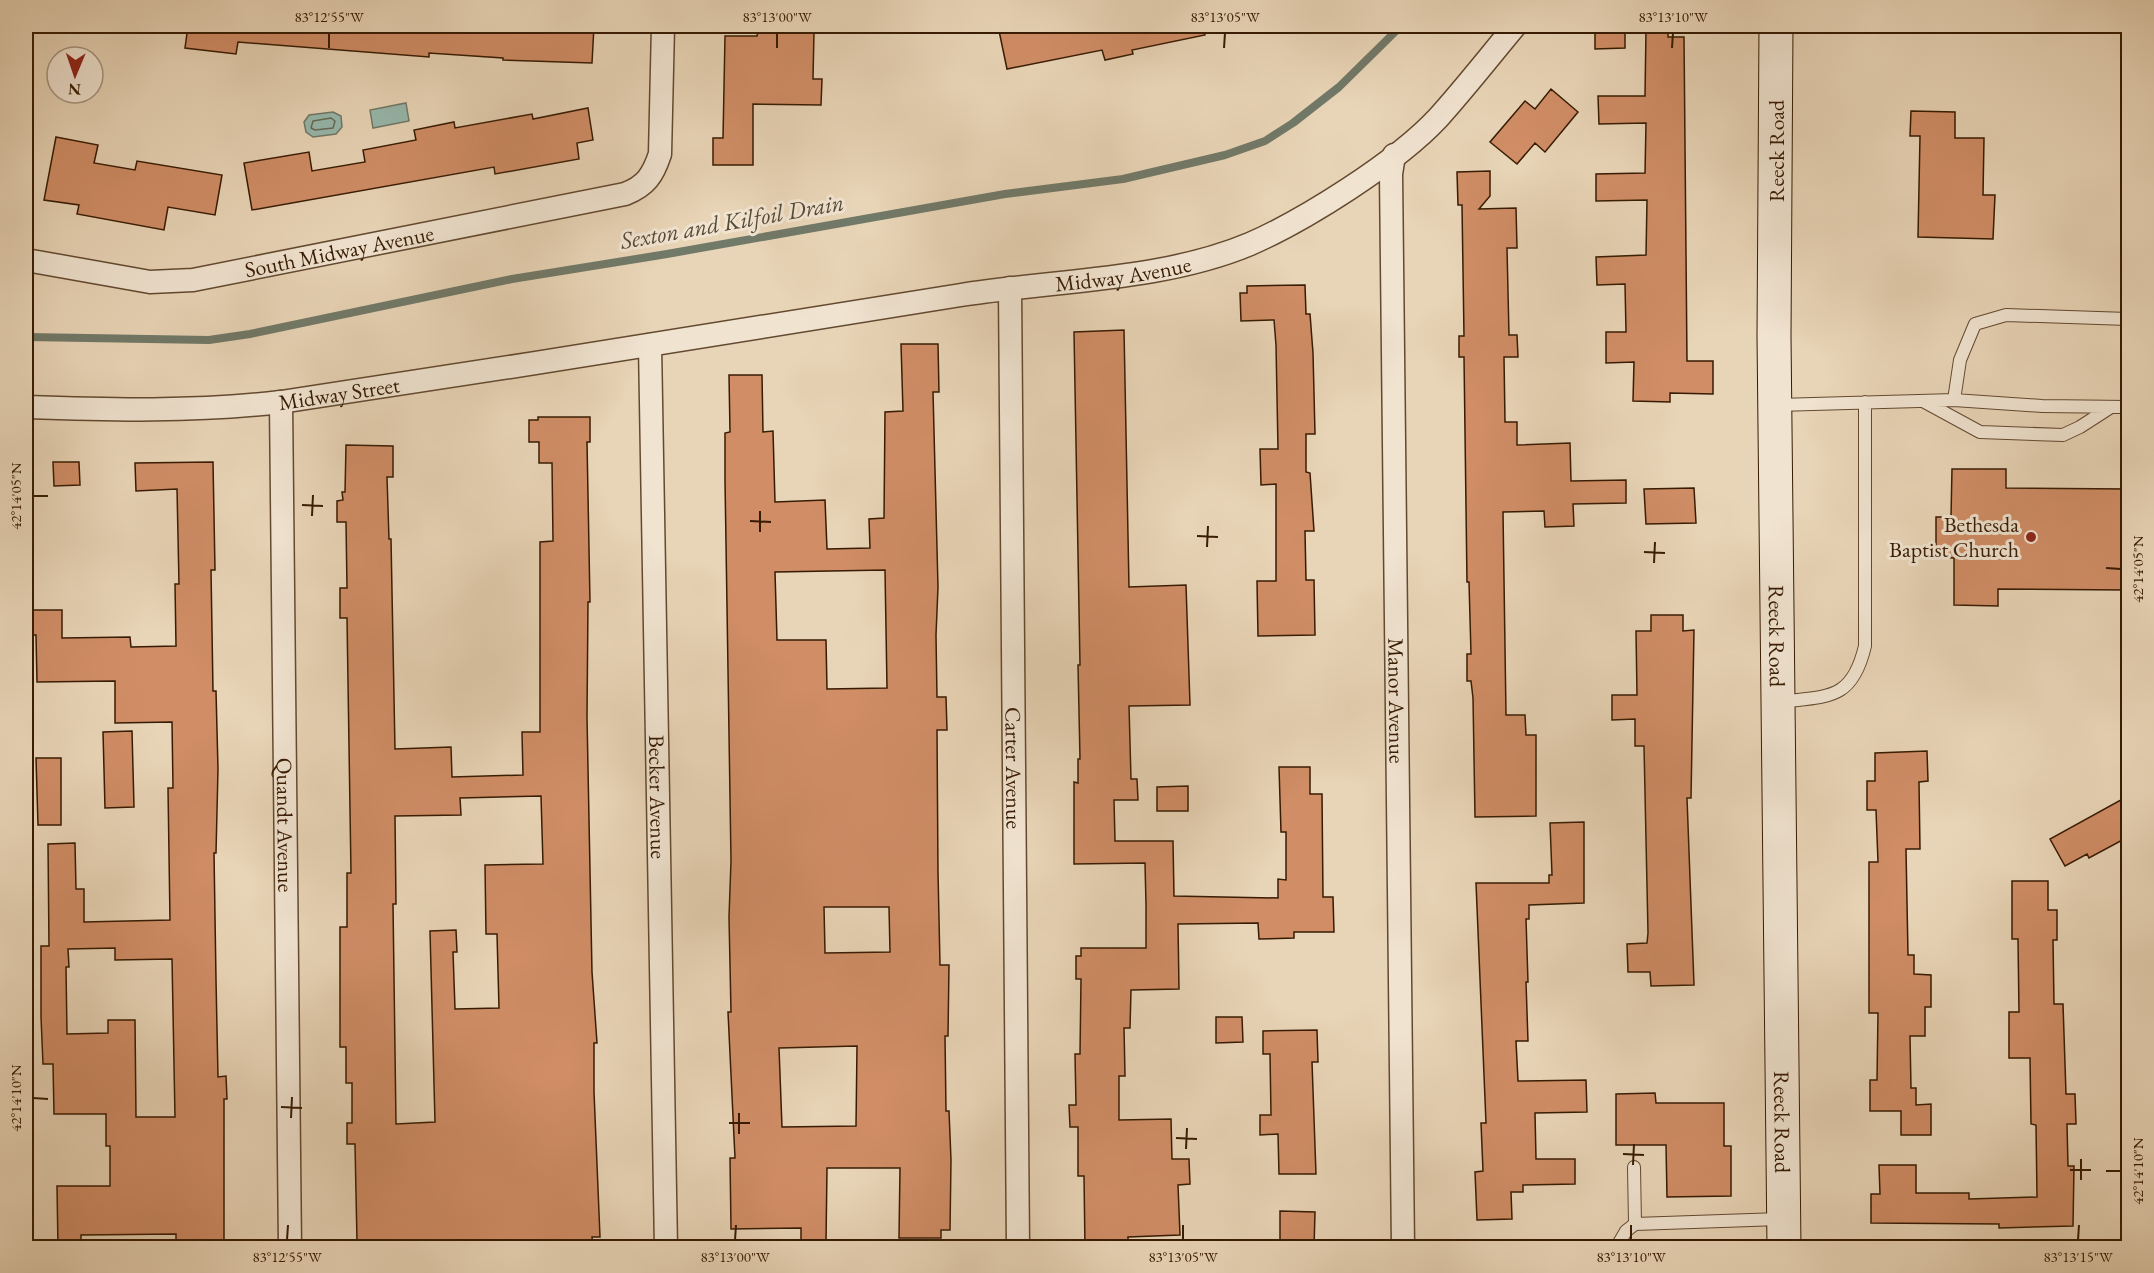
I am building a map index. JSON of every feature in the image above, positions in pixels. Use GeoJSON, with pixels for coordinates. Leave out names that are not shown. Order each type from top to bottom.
{"type":"FeatureCollection","features":[{"type":"Feature","properties":{"kind":"street","name":"South Midway Avenue"},"geometry":{"type":"LineString","coordinates":[[26,260],[150,282],[193,280],[621,195],[639,188],[647,181],[654,172],[660,154],[663,26]]}},
{"type":"Feature","properties":{"kind":"street","name":"Midway Avenue"},"geometry":{"type":"LineString","coordinates":[[650,345],[1010,288],[1170,268],[1217,257],[1296,220],[1394,155],[1436,120],[1515,26]]}},
{"type":"Feature","properties":{"kind":"street","name":"Reeck Road"},"geometry":{"type":"LineString","coordinates":[[1776,26],[1775,406],[1784,1233]]}},
{"type":"Feature","properties":{"kind":"street","name":"Manor Avenue"},"geometry":{"type":"LineString","coordinates":[[1394,155],[1391,174],[1403,1248]]}},
{"type":"Feature","properties":{"kind":"street","name":"Carter Avenue"},"geometry":{"type":"LineString","coordinates":[[1010,288],[1018,1248]]}},
{"type":"Feature","properties":{"kind":"street","name":"Midway Street"},"geometry":{"type":"LineString","coordinates":[[26,407],[155,411],[222,409],[281,402],[650,345]]}},
{"type":"Feature","properties":{"kind":"street","name":"Becker Avenue"},"geometry":{"type":"LineString","coordinates":[[650,345],[666,1248]]}},
{"type":"Feature","properties":{"kind":"street","name":"Quandt Avenue"},"geometry":{"type":"LineString","coordinates":[[281,402],[290,1248]]}},
{"type":"Feature","properties":{"kind":"lane"},"geometry":{"type":"LineString","coordinates":[[1954,400],[1960,360],[1975,324],[2006,315],[2128,319]]}},
{"type":"Feature","properties":{"kind":"lane"},"geometry":{"type":"LineString","coordinates":[[1775,406],[1954,400],[2042,406],[2128,407]]}},
{"type":"Feature","properties":{"kind":"lane"},"geometry":{"type":"LineString","coordinates":[[1922,401],[1972,429],[1991,433],[2063,435],[2111,407]]}},
{"type":"Feature","properties":{"kind":"lane"},"geometry":{"type":"LineString","coordinates":[[1778,702],[1834,695],[1846,686],[1859,670],[1865,646],[1865,402]]}},
{"type":"Feature","properties":{"kind":"lane"},"geometry":{"type":"LineString","coordinates":[[1634,1167],[1635,1224]]}},
{"type":"Feature","properties":{"kind":"lane"},"geometry":{"type":"LineString","coordinates":[[1616,1248],[1626,1231],[1635,1224],[1784,1233]]}},
{"type":"Feature","properties":{"kind":"water"},"geometry":{"type":"Polygon","coordinates":[[[406,103],[409,121],[373,128],[370,110],[406,103]]]}},
{"type":"Feature","properties":{"kind":"water"},"geometry":{"type":"Polygon","coordinates":[[[333,112],[341,116],[342,127],[336,134],[313,137],[306,132],[304,122],[309,115],[333,112]]]}},
{"type":"Feature","properties":{"kind":"building"},"geometry":{"type":"Polygon","coordinates":[[[188,26],[594,26],[592,63],[503,60],[503,58],[429,53],[429,57],[238,42],[236,54],[185,48],[188,26]]]}},
{"type":"Feature","properties":{"kind":"building"},"geometry":{"type":"Polygon","coordinates":[[[998,26],[1204,26],[1205,35],[1132,50],[1133,54],[1105,60],[1102,50],[1007,69],[998,26]]]}},
{"type":"Feature","properties":{"kind":"building"},"geometry":{"type":"Polygon","coordinates":[[[1595,26],[1625,26],[1625,48],[1595,49],[1595,26]]]}},
{"type":"Feature","properties":{"kind":"building"},"geometry":{"type":"Polygon","coordinates":[[[1646,30],[1668,30],[1668,37],[1684,37],[1687,361],[1713,361],[1713,394],[1670,393],[1670,402],[1633,401],[1634,362],[1606,363],[1606,332],[1626,332],[1625,284],[1597,285],[1596,257],[1646,255],[1647,200],[1596,201],[1596,174],[1645,173],[1646,123],[1599,124],[1598,96],[1645,96],[1646,30]]]}},
{"type":"Feature","properties":{"kind":"building"},"geometry":{"type":"Polygon","coordinates":[[[758,31],[814,32],[813,79],[822,79],[821,105],[753,104],[753,165],[713,165],[713,138],[723,138],[725,36],[757,36],[758,31]]]}},
{"type":"Feature","properties":{"kind":"building"},"geometry":{"type":"Polygon","coordinates":[[[1551,89],[1578,112],[1545,152],[1535,143],[1517,164],[1490,142],[1525,101],[1535,109],[1551,89]]]}},
{"type":"Feature","properties":{"kind":"building"},"geometry":{"type":"Polygon","coordinates":[[[588,108],[593,140],[577,143],[579,159],[495,174],[494,167],[252,210],[244,163],[309,152],[312,171],[365,162],[363,150],[416,140],[414,130],[454,122],[455,128],[532,114],[533,119],[588,108]]]}},
{"type":"Feature","properties":{"kind":"building"},"geometry":{"type":"Polygon","coordinates":[[[1911,111],[1955,112],[1955,138],[1984,138],[1983,195],[1995,195],[1993,239],[1918,237],[1920,136],[1910,136],[1911,111]]]}},
{"type":"Feature","properties":{"kind":"building"},"geometry":{"type":"Polygon","coordinates":[[[56,137],[98,145],[94,163],[135,170],[137,161],[222,175],[215,215],[168,207],[164,230],[77,214],[79,205],[44,200],[56,137]]]}},
{"type":"Feature","properties":{"kind":"building"},"geometry":{"type":"Polygon","coordinates":[[[1490,171],[1490,196],[1479,209],[1516,208],[1517,248],[1507,248],[1509,335],[1517,335],[1518,357],[1504,357],[1505,422],[1517,422],[1517,445],[1570,443],[1571,481],[1626,480],[1626,503],[1573,504],[1574,526],[1545,527],[1544,511],[1503,512],[1506,715],[1525,715],[1526,735],[1536,735],[1536,816],[1475,817],[1473,698],[1471,681],[1467,681],[1467,654],[1471,654],[1469,582],[1467,582],[1464,357],[1459,357],[1459,336],[1464,336],[1462,205],[1458,205],[1457,172],[1490,171]]]}},
{"type":"Feature","properties":{"kind":"building"},"geometry":{"type":"Polygon","coordinates":[[[1305,285],[1306,314],[1310,314],[1313,353],[1315,434],[1306,434],[1306,472],[1310,473],[1314,531],[1305,531],[1306,580],[1314,580],[1315,635],[1258,636],[1257,581],[1276,581],[1276,484],[1261,485],[1260,449],[1278,449],[1276,345],[1274,320],[1241,321],[1240,293],[1247,293],[1247,286],[1305,285]]]}},
{"type":"Feature","properties":{"kind":"building"},"geometry":{"type":"Polygon","coordinates":[[[1124,330],[1129,587],[1186,585],[1190,705],[1129,706],[1131,779],[1137,779],[1138,800],[1114,800],[1115,841],[1173,841],[1174,896],[1278,898],[1278,879],[1286,880],[1286,832],[1281,832],[1279,767],[1310,767],[1310,794],[1322,794],[1323,897],[1333,897],[1334,932],[1294,932],[1294,938],[1259,939],[1258,923],[1178,924],[1179,989],[1131,990],[1130,1028],[1124,1028],[1125,1076],[1119,1076],[1119,1120],[1171,1119],[1172,1159],[1189,1159],[1190,1184],[1178,1185],[1180,1235],[1128,1237],[1128,1248],[1085,1248],[1084,1176],[1078,1176],[1078,1127],[1070,1127],[1069,1105],[1076,1105],[1075,1054],[1080,1054],[1081,979],[1076,979],[1076,956],[1081,956],[1081,948],[1146,948],[1146,905],[1145,863],[1074,864],[1074,782],[1078,783],[1078,759],[1080,759],[1078,665],[1080,665],[1074,332],[1124,330]]]}},
{"type":"Feature","properties":{"kind":"building"},"geometry":{"type":"Polygon","coordinates":[[[901,344],[938,344],[939,392],[933,392],[938,587],[937,697],[946,697],[947,730],[937,730],[938,872],[940,965],[949,965],[948,1036],[945,1036],[946,1111],[949,1111],[951,1160],[950,1230],[941,1230],[941,1238],[899,1238],[900,1168],[827,1168],[826,1242],[801,1242],[801,1228],[731,1229],[730,1158],[735,1158],[728,1012],[731,1012],[729,917],[731,861],[725,480],[725,433],[730,432],[729,375],[762,375],[763,432],[773,431],[775,502],[825,500],[827,549],[870,548],[869,519],[884,518],[885,412],[903,411],[901,344]],[[885,570],[775,572],[777,640],[826,640],[827,689],[887,688],[885,570]],[[824,907],[825,953],[890,952],[889,907],[824,907]],[[857,1046],[779,1048],[782,1127],[856,1126],[857,1046]]]}},
{"type":"Feature","properties":{"kind":"building"},"geometry":{"type":"Polygon","coordinates":[[[538,417],[590,417],[590,442],[587,442],[590,602],[588,602],[587,717],[592,972],[597,1043],[594,1043],[594,1092],[600,1237],[592,1237],[593,1247],[565,1248],[550,1248],[550,1241],[462,1244],[462,1248],[433,1248],[432,1241],[357,1241],[355,1144],[347,1144],[347,1123],[352,1123],[352,1083],[346,1083],[346,1047],[340,1047],[340,927],[347,927],[347,873],[351,873],[347,618],[340,618],[340,588],[347,588],[346,522],[337,522],[337,501],[343,500],[342,492],[345,492],[346,445],[393,446],[393,477],[387,477],[389,539],[391,539],[395,749],[451,747],[452,777],[523,775],[522,732],[540,732],[540,542],[553,541],[552,463],[539,463],[539,442],[529,442],[529,420],[538,420],[538,417]],[[541,796],[460,798],[461,815],[395,816],[396,904],[393,904],[396,1124],[435,1122],[430,931],[456,930],[457,952],[453,952],[455,1009],[499,1008],[497,934],[486,934],[485,865],[543,864],[541,796]]]}},
{"type":"Feature","properties":{"kind":"building"},"geometry":{"type":"Polygon","coordinates":[[[53,462],[79,462],[80,485],[54,486],[53,462]]]}},
{"type":"Feature","properties":{"kind":"building"},"geometry":{"type":"Polygon","coordinates":[[[213,462],[215,570],[211,570],[213,691],[216,691],[218,769],[216,853],[214,853],[218,1077],[226,1076],[227,1099],[224,1099],[224,1241],[219,1241],[219,1248],[176,1248],[176,1234],[81,1235],[81,1248],[58,1248],[57,1186],[110,1186],[110,1146],[106,1146],[106,1114],[54,1114],[53,1064],[43,1064],[41,946],[49,946],[48,844],[75,843],[76,889],[84,889],[84,922],[170,920],[168,788],[173,788],[172,722],[115,723],[115,681],[37,682],[36,635],[33,635],[32,610],[62,610],[62,638],[130,637],[131,647],[176,646],[175,584],[179,584],[177,489],[136,491],[135,463],[213,462]],[[115,948],[68,949],[67,1034],[108,1033],[108,1020],[135,1020],[136,1117],[175,1117],[172,959],[115,960],[115,948]]]}},
{"type":"Feature","properties":{"kind":"building","name":"Bethesda Baptist Church"},"geometry":{"type":"Polygon","coordinates":[[[1952,469],[2006,469],[2006,488],[2127,489],[2126,590],[1998,589],[1998,606],[1954,605],[1954,558],[1936,557],[1936,517],[1951,517],[1952,469]]]}},
{"type":"Feature","properties":{"kind":"building"},"geometry":{"type":"Polygon","coordinates":[[[1694,488],[1696,523],[1646,524],[1644,489],[1694,488]]]}},
{"type":"Feature","properties":{"kind":"building"},"geometry":{"type":"Polygon","coordinates":[[[1651,615],[1683,615],[1683,631],[1694,630],[1691,798],[1687,798],[1694,985],[1651,986],[1650,972],[1628,972],[1627,944],[1647,943],[1648,933],[1644,746],[1635,746],[1635,719],[1612,720],[1612,695],[1637,695],[1636,631],[1651,631],[1651,615]]]}},
{"type":"Feature","properties":{"kind":"building"},"geometry":{"type":"Polygon","coordinates":[[[132,731],[134,807],[105,808],[103,732],[132,731]]]}},
{"type":"Feature","properties":{"kind":"building"},"geometry":{"type":"Polygon","coordinates":[[[1927,751],[1928,781],[1919,782],[1920,849],[1906,849],[1908,955],[1914,955],[1914,974],[1931,975],[1931,1007],[1925,1007],[1925,1036],[1910,1036],[1911,1088],[1916,1088],[1916,1105],[1931,1104],[1931,1135],[1901,1135],[1901,1111],[1870,1111],[1870,1080],[1877,1080],[1878,1013],[1869,1013],[1869,862],[1878,862],[1876,810],[1867,810],[1867,781],[1875,781],[1875,753],[1927,751]]]}},
{"type":"Feature","properties":{"kind":"building"},"geometry":{"type":"Polygon","coordinates":[[[36,758],[61,758],[61,825],[38,825],[36,758]]]}},
{"type":"Feature","properties":{"kind":"building"},"geometry":{"type":"Polygon","coordinates":[[[1188,786],[1188,811],[1157,811],[1157,787],[1188,786]]]}},
{"type":"Feature","properties":{"kind":"building"},"geometry":{"type":"Polygon","coordinates":[[[2128,796],[2128,837],[2089,858],[2087,854],[2065,866],[2050,839],[2128,796]]]}},
{"type":"Feature","properties":{"kind":"building"},"geometry":{"type":"Polygon","coordinates":[[[1584,822],[1584,903],[1529,905],[1529,919],[1526,919],[1528,1041],[1516,1041],[1518,1081],[1586,1080],[1587,1112],[1535,1113],[1536,1159],[1575,1159],[1575,1184],[1523,1185],[1523,1192],[1511,1192],[1512,1219],[1477,1220],[1475,1172],[1483,1171],[1481,1123],[1486,1123],[1476,883],[1549,883],[1549,875],[1552,875],[1550,823],[1584,822]]]}},
{"type":"Feature","properties":{"kind":"building"},"geometry":{"type":"Polygon","coordinates":[[[2012,881],[2048,881],[2048,910],[2057,910],[2057,940],[2053,940],[2054,1004],[2063,1004],[2066,1094],[2075,1094],[2076,1124],[2067,1124],[2068,1166],[2074,1166],[2073,1226],[1999,1228],[1999,1224],[1871,1223],[1871,1194],[1880,1194],[1879,1165],[1916,1165],[1916,1193],[1969,1193],[1969,1199],[2037,1197],[2036,1125],[2031,1124],[2030,1058],[2009,1058],[2009,1012],[2019,1012],[2018,939],[2012,939],[2012,881]]]}},
{"type":"Feature","properties":{"kind":"building"},"geometry":{"type":"Polygon","coordinates":[[[1216,1017],[1242,1017],[1243,1042],[1216,1043],[1216,1017]]]}},
{"type":"Feature","properties":{"kind":"building"},"geometry":{"type":"Polygon","coordinates":[[[1317,1030],[1318,1062],[1312,1062],[1316,1174],[1279,1174],[1278,1134],[1260,1135],[1260,1115],[1271,1115],[1270,1054],[1263,1054],[1263,1031],[1317,1030]]]}},
{"type":"Feature","properties":{"kind":"building"},"geometry":{"type":"Polygon","coordinates":[[[1655,1093],[1656,1103],[1724,1103],[1724,1146],[1731,1146],[1731,1196],[1667,1197],[1666,1145],[1616,1145],[1616,1094],[1655,1093]]]}},
{"type":"Feature","properties":{"kind":"building"},"geometry":{"type":"Polygon","coordinates":[[[1280,1211],[1315,1212],[1314,1248],[1280,1248],[1280,1211]]]}},
{"type":"Feature","properties":{"kind":"waterway","name":"Sexton and Kilfoil Drain"},"geometry":{"type":"LineString","coordinates":[[26,337],[209,340],[250,334],[512,279],[1005,194],[1123,179],[1225,155],[1265,141],[1293,123],[1339,87],[1401,26]]}},
{"type":"Feature","properties":{"kind":"place","name":"Bethesda Baptist Church"},"geometry":{"type":"Point","coordinates":[2031,537]}}]}
